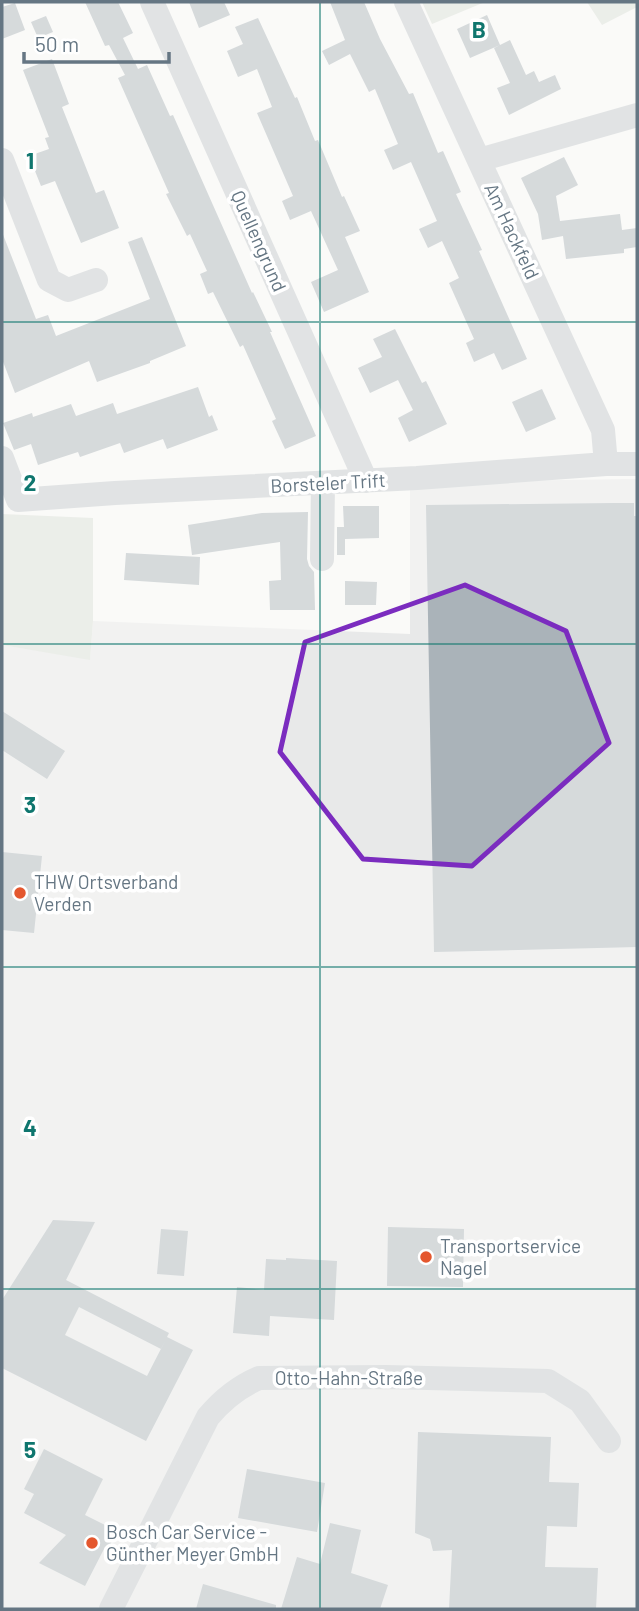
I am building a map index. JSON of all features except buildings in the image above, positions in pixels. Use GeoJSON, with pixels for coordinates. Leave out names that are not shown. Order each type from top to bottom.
{"type":"FeatureCollection","features":[{"type":"Feature","properties":{"kind":"street","name":"Quellengrund"},"geometry":{"type":"LineString","coordinates":[[152,2],[366,481]]}},
{"type":"Feature","properties":{"kind":"street","name":"Am Hackfeld"},"geometry":{"type":"LineString","coordinates":[[406,2],[603,430],[606,464]]}},
{"type":"Feature","properties":{"kind":"street"},"geometry":{"type":"LineString","coordinates":[[479,160],[637,115]]}},
{"type":"Feature","properties":{"kind":"street"},"geometry":{"type":"LineString","coordinates":[[2,160],[49,280],[68,290],[96,280]]}},
{"type":"Feature","properties":{"kind":"street","name":"Borsteler Trift"},"geometry":{"type":"LineString","coordinates":[[2,458],[18,500],[115,492],[366,481],[637,464]]}},
{"type":"Feature","properties":{"kind":"street"},"geometry":{"type":"LineString","coordinates":[[322,559],[323,483]]}},
{"type":"Feature","properties":{"kind":"street","name":"Otto-Hahn-Straße"},"geometry":{"type":"LineString","coordinates":[[111,1609],[208,1417],[220,1402],[240,1386],[259,1378],[386,1377],[548,1381],[580,1401],[609,1441]]}},
{"type":"Feature","properties":{"kind":"highlighted area"},"geometry":{"type":"Polygon","coordinates":[[[465,585],[566,631],[609,743],[472,866],[363,859],[280,752],[305,642],[465,585]]]}},
{"type":"Feature","properties":{"kind":"shaded area"},"geometry":{"type":"Polygon","coordinates":[[[422,2],[485,2],[432,24],[422,2]]]}},
{"type":"Feature","properties":{"kind":"shaded area"},"geometry":{"type":"Polygon","coordinates":[[[587,2],[637,2],[637,7],[602,25],[587,2]]]}},
{"type":"Feature","properties":{"kind":"shaded area"},"geometry":{"type":"Polygon","coordinates":[[[637,479],[637,1609],[2,1609],[2,645],[90,659],[93,621],[410,634],[410,482],[637,479]]]}},
{"type":"Feature","properties":{"kind":"shaded area"},"geometry":{"type":"Polygon","coordinates":[[[2,514],[93,518],[93,621],[90,660],[2,645],[2,514]]]}},
{"type":"Feature","properties":{"kind":"place","name":"THW Ortsverband Verden"},"geometry":{"type":"Point","coordinates":[20,893]}},
{"type":"Feature","properties":{"kind":"place","name":"Transportservice Nagel"},"geometry":{"type":"Point","coordinates":[426,1257]}},
{"type":"Feature","properties":{"kind":"place","name":"Bosch Car Service - Günther Meyer GmbH"},"geometry":{"type":"Point","coordinates":[92,1543]}}]}
